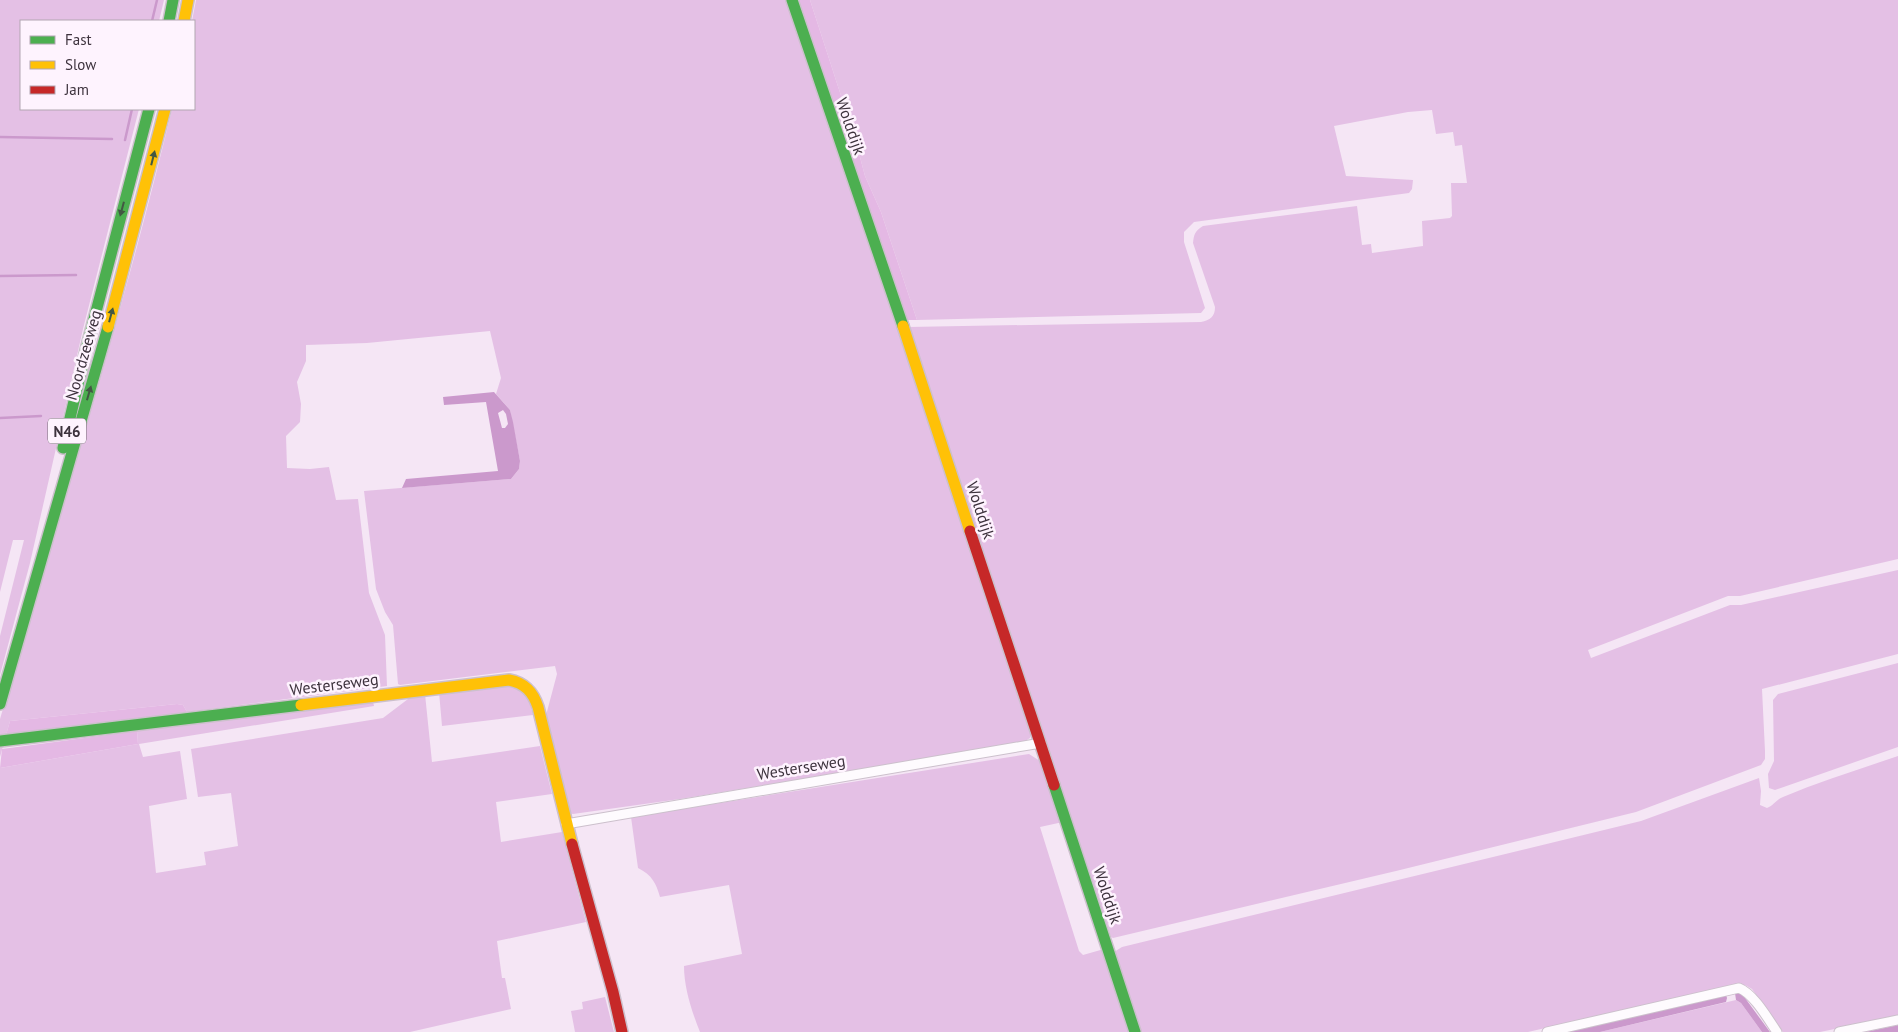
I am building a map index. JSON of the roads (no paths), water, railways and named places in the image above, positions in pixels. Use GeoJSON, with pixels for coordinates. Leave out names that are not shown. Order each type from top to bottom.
{"type":"FeatureCollection","features":[{"type":"Feature","properties":{"kind":"main road"},"geometry":{"type":"LineString","coordinates":[[169,20],[173,0]]}},
{"type":"Feature","properties":{"kind":"main road"},"geometry":{"type":"LineString","coordinates":[[184,20],[188,0]]}},
{"type":"Feature","properties":{"kind":"main road","name":"Wolddijk"},"geometry":{"type":"LineString","coordinates":[[792,0],[1041,743],[1135,1032]]}},
{"type":"Feature","properties":{"kind":"main road","name":"Noordzeeweg"},"geometry":{"type":"LineString","coordinates":[[26,608],[86,350],[148,110]]}},
{"type":"Feature","properties":{"kind":"main road","name":"Noordzeeweg"},"geometry":{"type":"LineString","coordinates":[[0,704],[26,608],[105,339],[165,110]]}},
{"type":"Feature","properties":{"kind":"main road","name":"Westerseweg"},"geometry":{"type":"LineString","coordinates":[[0,741],[509,680],[526,685],[535,698],[566,824],[613,992],[622,1032]]}},
{"type":"Feature","properties":{"kind":"street","name":"Westerseweg"},"geometry":{"type":"LineString","coordinates":[[566,824],[1041,743]]}},
{"type":"Feature","properties":{"kind":"street"},"geometry":{"type":"LineString","coordinates":[[1547,1032],[1739,988],[1745,990],[1751,996],[1777,1032]]}},
{"type":"Feature","properties":{"kind":"street"},"geometry":{"type":"LineString","coordinates":[[1839,1032],[1898,1020]]}},
{"type":"Feature","properties":{"kind":"waterway"},"geometry":{"type":"LineString","coordinates":[[152,20],[157,0]]}},
{"type":"Feature","properties":{"kind":"waterway"},"geometry":{"type":"LineString","coordinates":[[125,140],[132,110]]}},
{"type":"Feature","properties":{"kind":"waterway"},"geometry":{"type":"LineString","coordinates":[[0,137],[112,139]]}},
{"type":"Feature","properties":{"kind":"waterway"},"geometry":{"type":"LineString","coordinates":[[0,276],[76,275]]}},
{"type":"Feature","properties":{"kind":"waterway"},"geometry":{"type":"LineString","coordinates":[[0,418],[41,416]]}}]}
